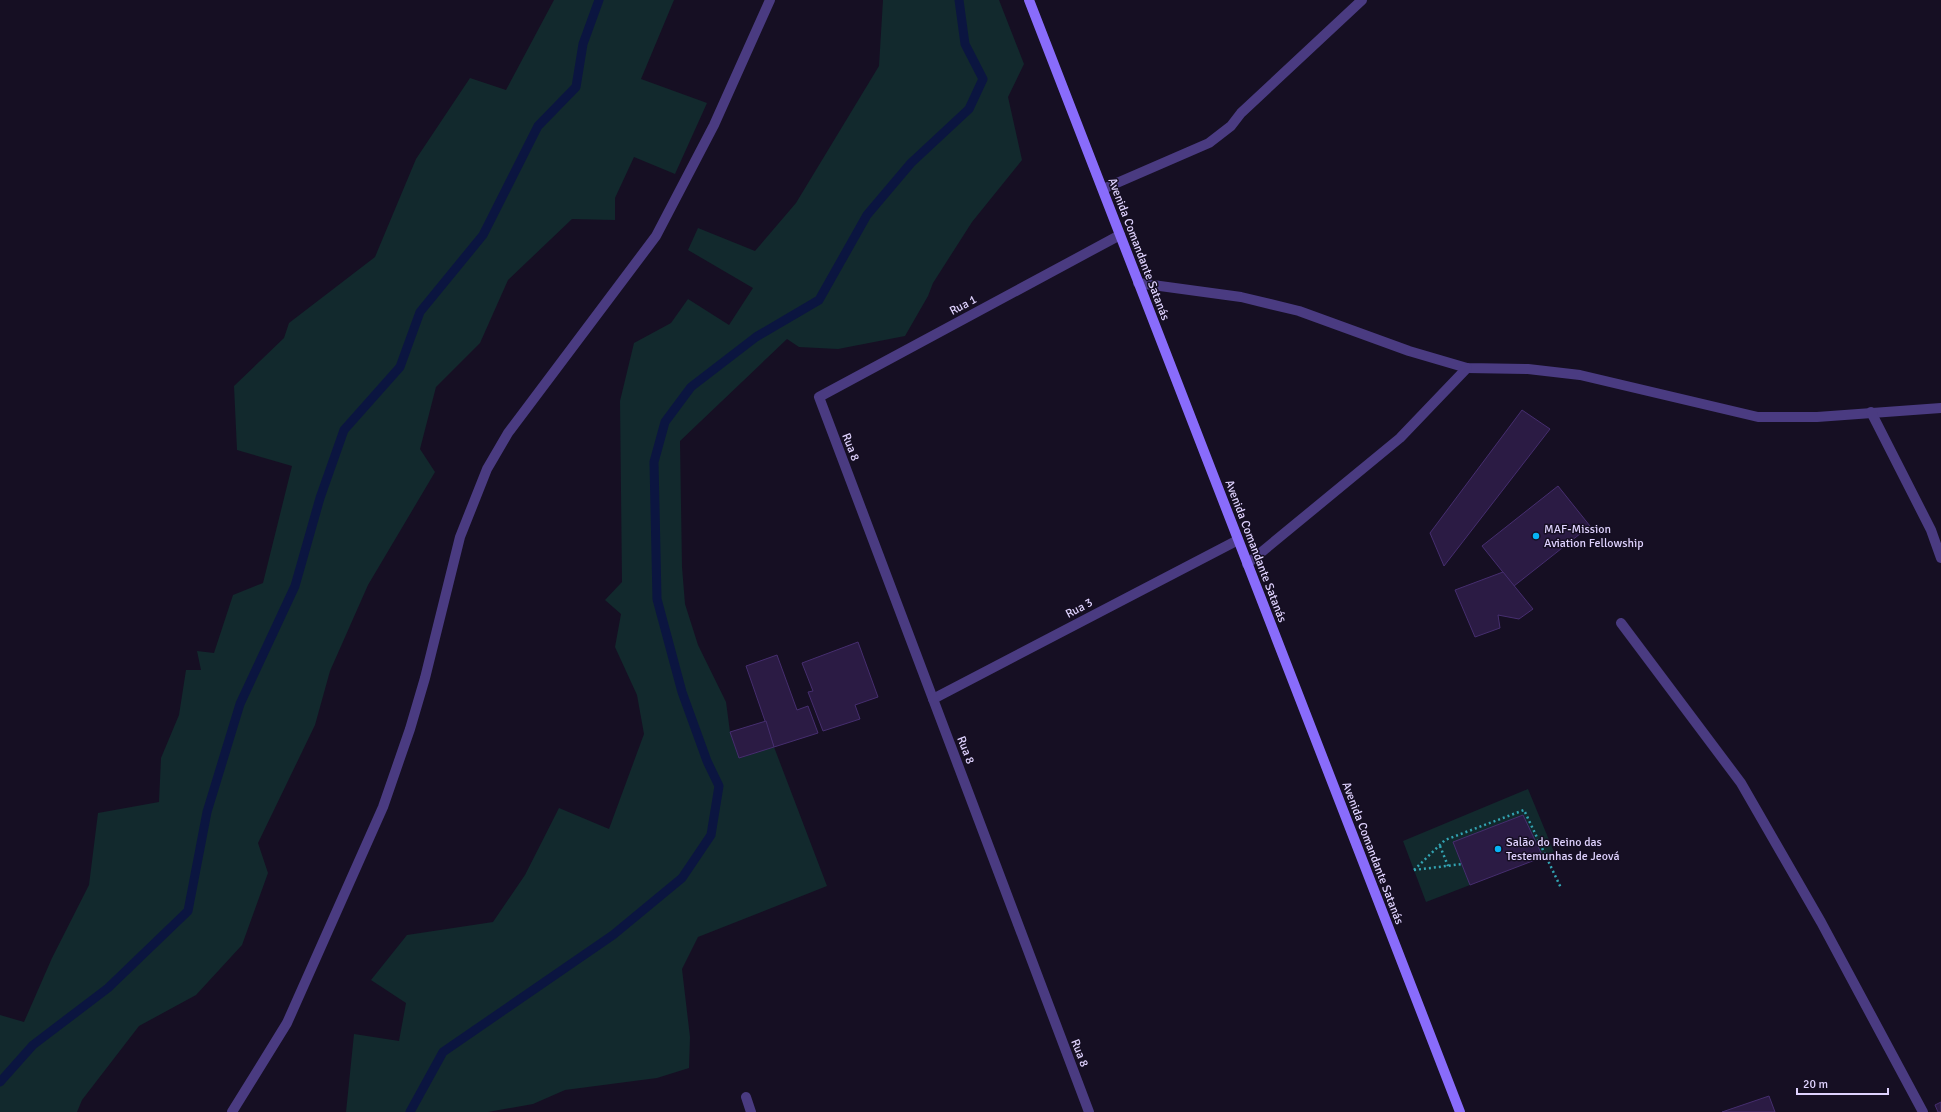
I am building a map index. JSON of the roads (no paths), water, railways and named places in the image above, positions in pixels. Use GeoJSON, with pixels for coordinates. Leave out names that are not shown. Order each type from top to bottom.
{"type":"FeatureCollection","features":[{"type":"Feature","properties":{"kind":"street"},"geometry":{"type":"LineString","coordinates":[[232,1112],[287,1023],[384,807],[425,678],[460,537],[487,469],[508,433],[656,236],[714,125],[770,0]]}},
{"type":"Feature","properties":{"kind":"street","name":"Avenida Comandante Satanás"},"geometry":{"type":"LineString","coordinates":[[1029,0],[1460,1112]]}},
{"type":"Feature","properties":{"kind":"street"},"geometry":{"type":"LineString","coordinates":[[1102,189],[1209,143],[1231,126],[1241,113],[1362,0]]}},
{"type":"Feature","properties":{"kind":"street","name":"Rua 1"},"geometry":{"type":"LineString","coordinates":[[819,397],[1120,235]]}},
{"type":"Feature","properties":{"kind":"street"},"geometry":{"type":"LineString","coordinates":[[1138,283],[1241,297],[1299,310],[1409,351],[1468,368],[1528,369],[1580,375],[1758,417],[1817,417],[1941,408]]}},
{"type":"Feature","properties":{"kind":"street"},"geometry":{"type":"LineString","coordinates":[[1247,564],[1400,438],[1468,368]]}},
{"type":"Feature","properties":{"kind":"street","name":"Rua 8"},"geometry":{"type":"LineString","coordinates":[[819,397],[1089,1112]]}},
{"type":"Feature","properties":{"kind":"street"},"geometry":{"type":"LineString","coordinates":[[1871,412],[1931,530],[1941,558]]}},
{"type":"Feature","properties":{"kind":"street","name":"Rua 3"},"geometry":{"type":"LineString","coordinates":[[933,700],[1238,540]]}},
{"type":"Feature","properties":{"kind":"street"},"geometry":{"type":"LineString","coordinates":[[1621,623],[1741,783],[1821,922],[1923,1112]]}},
{"type":"Feature","properties":{"kind":"street"},"geometry":{"type":"LineString","coordinates":[[746,1096],[751,1112]]}},
{"type":"Feature","properties":{"kind":"waterway"},"geometry":{"type":"LineString","coordinates":[[0,1082],[33,1045],[108,988],[188,911],[207,812],[240,704],[295,586],[320,498],[344,430],[400,367],[420,312],[483,235],[538,126],[576,87],[583,44],[599,0]]}},
{"type":"Feature","properties":{"kind":"waterway"},"geometry":{"type":"LineString","coordinates":[[410,1112],[443,1052],[613,935],[682,878],[711,835],[719,786],[707,761],[682,692],[657,599],[654,462],[665,422],[691,387],[756,337],[819,300],[867,215],[911,163],[969,109],[983,79],[965,44],[959,0]]}},
{"type":"Feature","properties":{"kind":"place","name":"MAF-Mission Aviation Fellowship"},"geometry":{"type":"Point","coordinates":[1536,536]}},
{"type":"Feature","properties":{"kind":"place","name":"Salão do Reino das Testemunhas de Jeová"},"geometry":{"type":"Point","coordinates":[1498,849]}}]}
